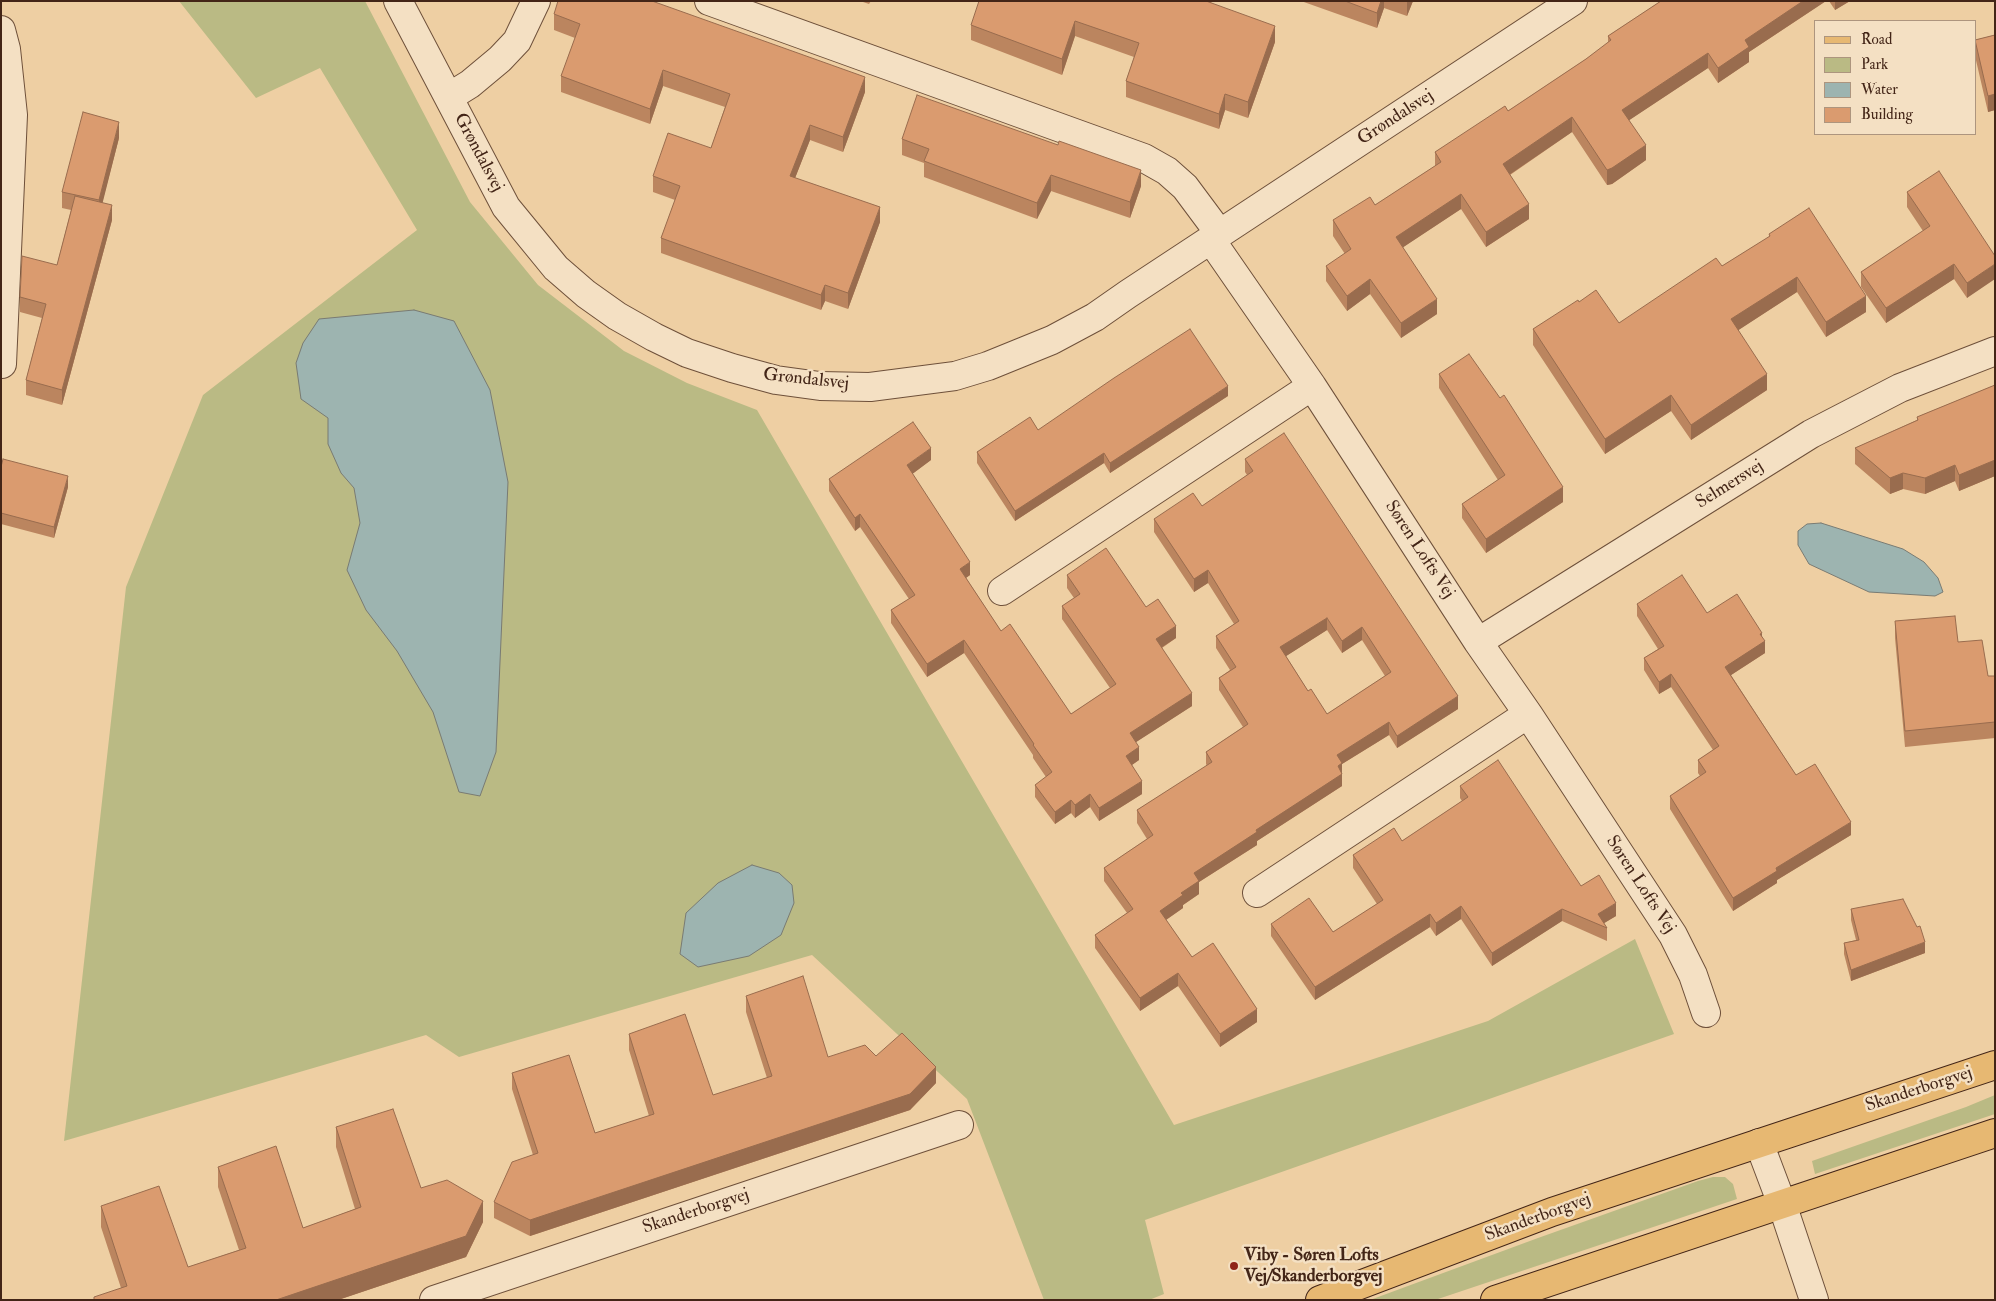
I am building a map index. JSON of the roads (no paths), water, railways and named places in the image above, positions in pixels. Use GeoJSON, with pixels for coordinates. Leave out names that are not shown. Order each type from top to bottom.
{"type":"FeatureCollection","features":[{"type":"Feature","properties":{"kind":"main road","name":"Skanderborgvej"},"geometry":{"type":"LineString","coordinates":[[1320,1300],[1552,1212],[1995,1065]]}},
{"type":"Feature","properties":{"kind":"main road"},"geometry":{"type":"LineString","coordinates":[[1495,1300],[1995,1133]]}},
{"type":"Feature","properties":{"kind":"street","name":"Grøndalsvej"},"geometry":{"type":"LineString","coordinates":[[398,1],[506,208],[556,268],[617,316],[687,353],[776,380],[820,386],[870,386],[955,376],[988,366],[1052,340],[1095,318],[1573,1]]}},
{"type":"Feature","properties":{"kind":"street","name":"Grøndalsvej"},"geometry":{"type":"LineString","coordinates":[[449,97],[485,72],[517,41],[536,1]]}},
{"type":"Feature","properties":{"kind":"street"},"geometry":{"type":"LineString","coordinates":[[708,1],[1144,158],[1167,171],[1184,187],[1216,237]]}},
{"type":"Feature","properties":{"kind":"street"},"geometry":{"type":"LineString","coordinates":[[1,30],[6,49],[14,115],[2,364]]}},
{"type":"Feature","properties":{"kind":"street","name":"Søren Lofts Vej"},"geometry":{"type":"LineString","coordinates":[[1216,237],[1478,642],[1528,714],[1673,935],[1693,975],[1706,1013]]}},
{"type":"Feature","properties":{"kind":"street","name":"Selmersvej"},"geometry":{"type":"LineString","coordinates":[[1478,642],[1812,434],[1900,388],[1995,351]]}},
{"type":"Feature","properties":{"kind":"street"},"geometry":{"type":"LineString","coordinates":[[1002,591],[1312,386]]}},
{"type":"Feature","properties":{"kind":"street"},"geometry":{"type":"LineString","coordinates":[[1257,893],[1528,714]]}},
{"type":"Feature","properties":{"kind":"street","name":"Skanderborgvej"},"geometry":{"type":"LineString","coordinates":[[434,1300],[959,1125]]}},
{"type":"Feature","properties":{"kind":"street"},"geometry":{"type":"LineString","coordinates":[[1759,1143],[1782,1204],[1814,1300]]}},
{"type":"Feature","properties":{"kind":"water"},"geometry":{"type":"Polygon","coordinates":[[[414,310],[454,321],[490,390],[508,482],[496,752],[480,796],[459,792],[433,712],[397,651],[366,610],[347,570],[360,523],[354,488],[341,473],[328,444],[328,418],[301,399],[296,363],[303,343],[319,319],[414,310]]]}},
{"type":"Feature","properties":{"kind":"water"},"geometry":{"type":"Polygon","coordinates":[[[1821,523],[1903,549],[1924,562],[1938,578],[1943,592],[1935,596],[1869,592],[1809,564],[1798,545],[1798,531],[1807,524],[1821,523]]]}},
{"type":"Feature","properties":{"kind":"water"},"geometry":{"type":"Polygon","coordinates":[[[752,865],[779,873],[792,885],[794,903],[781,935],[749,956],[698,967],[680,954],[686,913],[718,883],[752,865]]]}},
{"type":"Feature","properties":{"kind":"place","name":"Viby - Søren Lofts Vej/Skanderborgvej"},"geometry":{"type":"Point","coordinates":[1234,1266]}}]}
